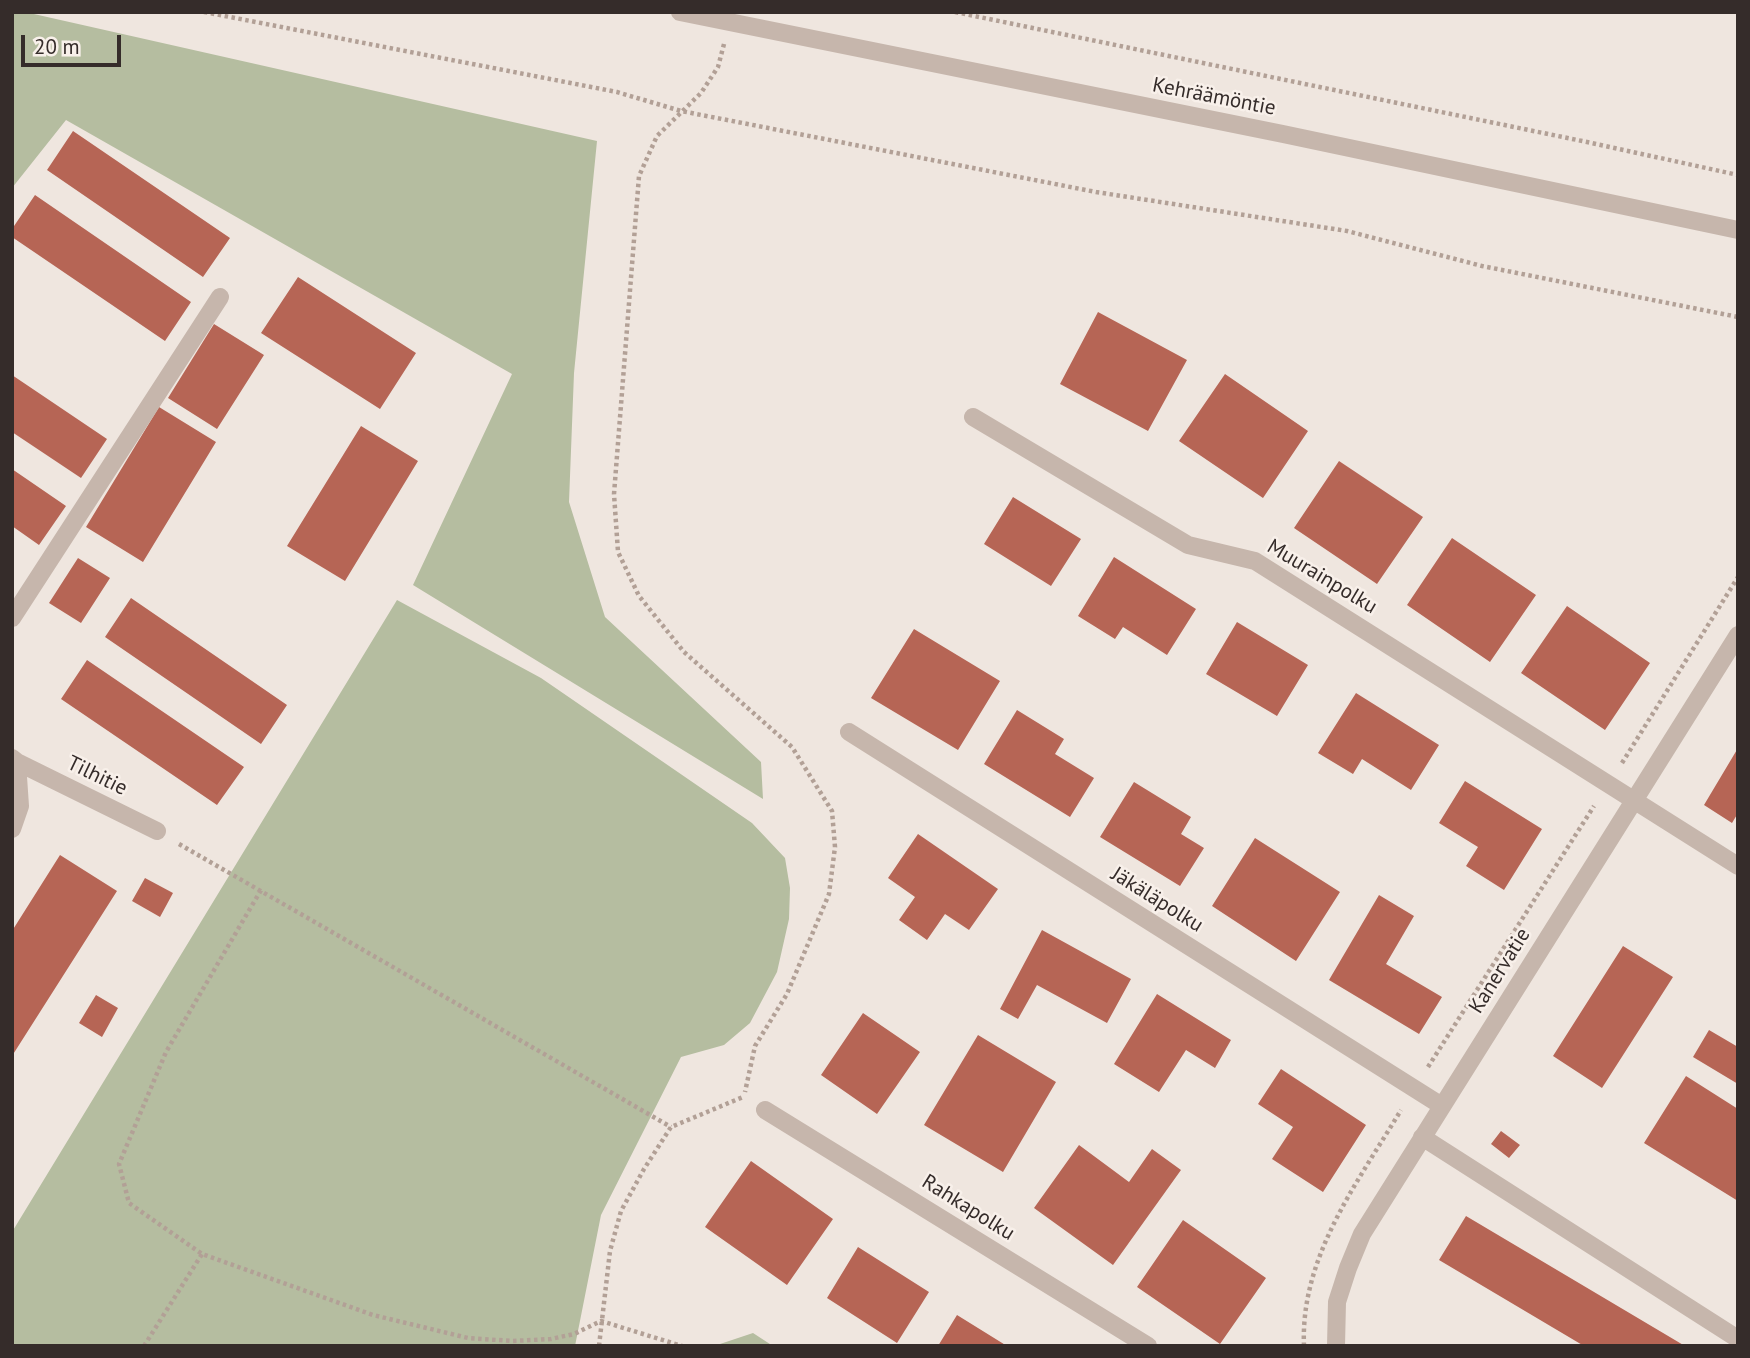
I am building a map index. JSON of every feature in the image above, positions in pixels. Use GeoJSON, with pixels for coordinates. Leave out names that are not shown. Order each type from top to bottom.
{"type":"FeatureCollection","features":[{"type":"Feature","properties":{"kind":"street","name":"Kehräämöntie"},"geometry":{"type":"LineString","coordinates":[[680,12],[1269,131],[1738,230]]}},
{"type":"Feature","properties":{"kind":"street"},"geometry":{"type":"LineString","coordinates":[[12,618],[220,298]]}},
{"type":"Feature","properties":{"kind":"street","name":"Muurainpolku"},"geometry":{"type":"LineString","coordinates":[[973,417],[1188,545],[1255,561],[1738,866]]}},
{"type":"Feature","properties":{"kind":"street","name":"Kanervatie"},"geometry":{"type":"LineString","coordinates":[[1336,1346],[1337,1302],[1362,1234],[1738,635]]}},
{"type":"Feature","properties":{"kind":"street","name":"Jäkäläpolku"},"geometry":{"type":"LineString","coordinates":[[849,732],[1441,1106]]}},
{"type":"Feature","properties":{"kind":"street","name":"Tilhitie"},"geometry":{"type":"LineString","coordinates":[[12,829],[20,806],[15,760]]}},
{"type":"Feature","properties":{"kind":"street","name":"Tilhitie"},"geometry":{"type":"LineString","coordinates":[[15,760],[157,831]]}},
{"type":"Feature","properties":{"kind":"street","name":"Rahkapolku"},"geometry":{"type":"LineString","coordinates":[[765,1110],[1148,1346]]}},
{"type":"Feature","properties":{"kind":"street"},"geometry":{"type":"LineString","coordinates":[[1422,1137],[1738,1339]]}},
{"type":"Feature","properties":{"kind":"path"},"geometry":{"type":"LineString","coordinates":[[204,12],[617,92],[681,111],[1096,192],[1347,231],[1482,265],[1738,317]]}},
{"type":"Feature","properties":{"kind":"path"},"geometry":{"type":"LineString","coordinates":[[955,12],[1738,175]]}},
{"type":"Feature","properties":{"kind":"path"},"geometry":{"type":"LineString","coordinates":[[730,23],[718,67],[701,93],[657,136],[639,176],[614,494],[618,552],[639,596],[684,652],[792,747],[832,811],[835,847],[829,894],[787,994],[755,1046],[744,1097]]}},
{"type":"Feature","properties":{"kind":"path"},"geometry":{"type":"LineString","coordinates":[[1304,1346],[1311,1280],[1335,1220],[1414,1089],[1738,577]]}},
{"type":"Feature","properties":{"kind":"path"},"geometry":{"type":"LineString","coordinates":[[157,831],[671,1127]]}},
{"type":"Feature","properties":{"kind":"path"},"geometry":{"type":"LineString","coordinates":[[261,890],[166,1052],[119,1164],[129,1203],[201,1254],[373,1315],[468,1338],[512,1341],[551,1339],[574,1334],[601,1321],[682,1346]]}},
{"type":"Feature","properties":{"kind":"path"},"geometry":{"type":"LineString","coordinates":[[744,1097],[765,1110]]}},
{"type":"Feature","properties":{"kind":"path"},"geometry":{"type":"LineString","coordinates":[[599,1346],[610,1251],[621,1211],[671,1127],[744,1097]]}},
{"type":"Feature","properties":{"kind":"path"},"geometry":{"type":"LineString","coordinates":[[144,1346],[201,1254]]}},
{"type":"Feature","properties":{"kind":"green space"},"geometry":{"type":"Polygon","coordinates":[[[12,12],[25,12],[597,141],[574,373],[569,502],[605,617],[761,762],[763,799],[413,585],[512,374],[66,120],[12,188],[12,12]]]}},
{"type":"Feature","properties":{"kind":"green space"},"geometry":{"type":"Polygon","coordinates":[[[397,600],[541,678],[752,823],[785,858],[790,888],[789,919],[777,972],[750,1023],[724,1045],[681,1057],[601,1215],[575,1346],[12,1346],[12,1232],[397,600]]]}},
{"type":"Feature","properties":{"kind":"green space"},"geometry":{"type":"Polygon","coordinates":[[[753,1333],[773,1346],[714,1346],[753,1333]]]}},
{"type":"Feature","properties":{"kind":"building"},"geometry":{"type":"Polygon","coordinates":[[[73,131],[230,238],[203,277],[47,170],[73,131]]]}},
{"type":"Feature","properties":{"kind":"building"},"geometry":{"type":"Polygon","coordinates":[[[35,195],[191,302],[165,341],[12,237],[12,229],[35,195]]]}},
{"type":"Feature","properties":{"kind":"building"},"geometry":{"type":"Polygon","coordinates":[[[298,277],[416,353],[380,409],[261,333],[298,277]]]}},
{"type":"Feature","properties":{"kind":"building"},"geometry":{"type":"Polygon","coordinates":[[[1098,312],[1187,360],[1148,431],[1060,384],[1098,312]]]}},
{"type":"Feature","properties":{"kind":"building"},"geometry":{"type":"Polygon","coordinates":[[[214,324],[264,355],[217,429],[168,398],[214,324]]]}},
{"type":"Feature","properties":{"kind":"building"},"geometry":{"type":"Polygon","coordinates":[[[1225,374],[1308,431],[1263,498],[1179,441],[1225,374]]]}},
{"type":"Feature","properties":{"kind":"building"},"geometry":{"type":"Polygon","coordinates":[[[12,375],[107,439],[81,478],[12,432],[12,375]]]}},
{"type":"Feature","properties":{"kind":"building"},"geometry":{"type":"Polygon","coordinates":[[[159,407],[216,442],[143,562],[86,527],[159,407]]]}},
{"type":"Feature","properties":{"kind":"building"},"geometry":{"type":"Polygon","coordinates":[[[361,426],[418,461],[345,581],[287,546],[361,426]]]}},
{"type":"Feature","properties":{"kind":"building"},"geometry":{"type":"Polygon","coordinates":[[[1339,461],[1423,517],[1377,584],[1294,528],[1339,461]]]}},
{"type":"Feature","properties":{"kind":"building"},"geometry":{"type":"Polygon","coordinates":[[[12,469],[66,506],[39,545],[12,526],[12,469]]]}},
{"type":"Feature","properties":{"kind":"building"},"geometry":{"type":"Polygon","coordinates":[[[1013,497],[1081,539],[1051,586],[984,544],[1013,497]]]}},
{"type":"Feature","properties":{"kind":"building"},"geometry":{"type":"Polygon","coordinates":[[[1452,538],[1536,595],[1490,662],[1407,605],[1452,538]]]}},
{"type":"Feature","properties":{"kind":"building"},"geometry":{"type":"Polygon","coordinates":[[[1114,557],[1196,609],[1167,655],[1123,627],[1115,639],[1078,616],[1114,557]]]}},
{"type":"Feature","properties":{"kind":"building"},"geometry":{"type":"Polygon","coordinates":[[[78,558],[110,578],[81,623],[49,603],[78,558]]]}},
{"type":"Feature","properties":{"kind":"building"},"geometry":{"type":"Polygon","coordinates":[[[131,598],[287,705],[261,744],[105,637],[131,598]]]}},
{"type":"Feature","properties":{"kind":"building"},"geometry":{"type":"Polygon","coordinates":[[[1567,606],[1650,663],[1605,730],[1521,673],[1567,606]]]}},
{"type":"Feature","properties":{"kind":"building"},"geometry":{"type":"Polygon","coordinates":[[[1237,622],[1308,665],[1277,716],[1206,674],[1237,622]]]}},
{"type":"Feature","properties":{"kind":"building"},"geometry":{"type":"Polygon","coordinates":[[[914,629],[1000,681],[958,750],[871,698],[914,629]]]}},
{"type":"Feature","properties":{"kind":"building"},"geometry":{"type":"Polygon","coordinates":[[[87,660],[244,767],[217,805],[61,699],[87,660]]]}},
{"type":"Feature","properties":{"kind":"building"},"geometry":{"type":"Polygon","coordinates":[[[1356,693],[1439,745],[1411,790],[1362,759],[1353,774],[1318,753],[1356,693]]]}},
{"type":"Feature","properties":{"kind":"building"},"geometry":{"type":"Polygon","coordinates":[[[1017,710],[1064,739],[1055,754],[1094,778],[1070,817],[984,764],[1017,710]]]}},
{"type":"Feature","properties":{"kind":"building"},"geometry":{"type":"Polygon","coordinates":[[[1738,748],[1738,813],[1732,823],[1704,805],[1738,748]]]}},
{"type":"Feature","properties":{"kind":"building"},"geometry":{"type":"Polygon","coordinates":[[[1465,781],[1542,829],[1504,890],[1466,866],[1478,847],[1439,823],[1465,781]]]}},
{"type":"Feature","properties":{"kind":"building"},"geometry":{"type":"Polygon","coordinates":[[[1134,782],[1191,817],[1181,834],[1204,848],[1180,886],[1100,837],[1134,782]]]}},
{"type":"Feature","properties":{"kind":"building"},"geometry":{"type":"Polygon","coordinates":[[[918,834],[998,889],[969,930],[945,914],[927,940],[899,920],[915,897],[888,878],[918,834]]]}},
{"type":"Feature","properties":{"kind":"building"},"geometry":{"type":"Polygon","coordinates":[[[1255,838],[1340,892],[1296,961],[1212,906],[1255,838]]]}},
{"type":"Feature","properties":{"kind":"building"},"geometry":{"type":"Polygon","coordinates":[[[60,855],[117,891],[12,1056],[12,931],[60,855]]]}},
{"type":"Feature","properties":{"kind":"building"},"geometry":{"type":"Polygon","coordinates":[[[145,878],[173,893],[160,917],[132,901],[145,878]]]}},
{"type":"Feature","properties":{"kind":"building"},"geometry":{"type":"Polygon","coordinates":[[[1379,895],[1414,916],[1386,964],[1442,997],[1419,1034],[1329,980],[1379,895]]]}},
{"type":"Feature","properties":{"kind":"building"},"geometry":{"type":"Polygon","coordinates":[[[1042,930],[1131,979],[1107,1023],[1037,985],[1018,1019],[1000,1009],[1042,930]]]}},
{"type":"Feature","properties":{"kind":"building"},"geometry":{"type":"Polygon","coordinates":[[[1623,946],[1673,977],[1602,1088],[1553,1056],[1623,946]]]}},
{"type":"Feature","properties":{"kind":"building"},"geometry":{"type":"Polygon","coordinates":[[[1157,994],[1231,1040],[1215,1068],[1186,1050],[1159,1092],[1114,1064],[1157,994]]]}},
{"type":"Feature","properties":{"kind":"building"},"geometry":{"type":"Polygon","coordinates":[[[96,995],[118,1008],[102,1037],[79,1023],[96,995]]]}},
{"type":"Feature","properties":{"kind":"building"},"geometry":{"type":"Polygon","coordinates":[[[863,1013],[920,1052],[877,1114],[821,1075],[863,1013]]]}},
{"type":"Feature","properties":{"kind":"building"},"geometry":{"type":"Polygon","coordinates":[[[1709,1030],[1738,1047],[1738,1084],[1693,1057],[1709,1030]]]}},
{"type":"Feature","properties":{"kind":"building"},"geometry":{"type":"Polygon","coordinates":[[[978,1035],[1056,1082],[1003,1172],[924,1125],[978,1035]]]}},
{"type":"Feature","properties":{"kind":"building"},"geometry":{"type":"Polygon","coordinates":[[[1281,1069],[1366,1125],[1323,1192],[1272,1159],[1293,1127],[1258,1104],[1281,1069]]]}},
{"type":"Feature","properties":{"kind":"building"},"geometry":{"type":"Polygon","coordinates":[[[1686,1076],[1738,1109],[1738,1201],[1644,1143],[1686,1076]]]}},
{"type":"Feature","properties":{"kind":"building"},"geometry":{"type":"Polygon","coordinates":[[[1501,1131],[1520,1145],[1509,1158],[1491,1144],[1501,1131]]]}},
{"type":"Feature","properties":{"kind":"building"},"geometry":{"type":"Polygon","coordinates":[[[1079,1145],[1129,1182],[1152,1149],[1181,1170],[1113,1265],[1034,1208],[1079,1145]]]}},
{"type":"Feature","properties":{"kind":"building"},"geometry":{"type":"Polygon","coordinates":[[[751,1161],[833,1219],[787,1285],[705,1227],[751,1161]]]}},
{"type":"Feature","properties":{"kind":"building"},"geometry":{"type":"Polygon","coordinates":[[[1466,1216],[1685,1346],[1584,1346],[1439,1260],[1466,1216]]]}},
{"type":"Feature","properties":{"kind":"building"},"geometry":{"type":"Polygon","coordinates":[[[1183,1220],[1266,1278],[1220,1344],[1137,1287],[1183,1220]]]}},
{"type":"Feature","properties":{"kind":"building"},"geometry":{"type":"Polygon","coordinates":[[[858,1247],[929,1292],[897,1343],[827,1298],[858,1247]]]}},
{"type":"Feature","properties":{"kind":"building"},"geometry":{"type":"Polygon","coordinates":[[[957,1315],[1007,1346],[938,1346],[957,1315]]]}}]}
